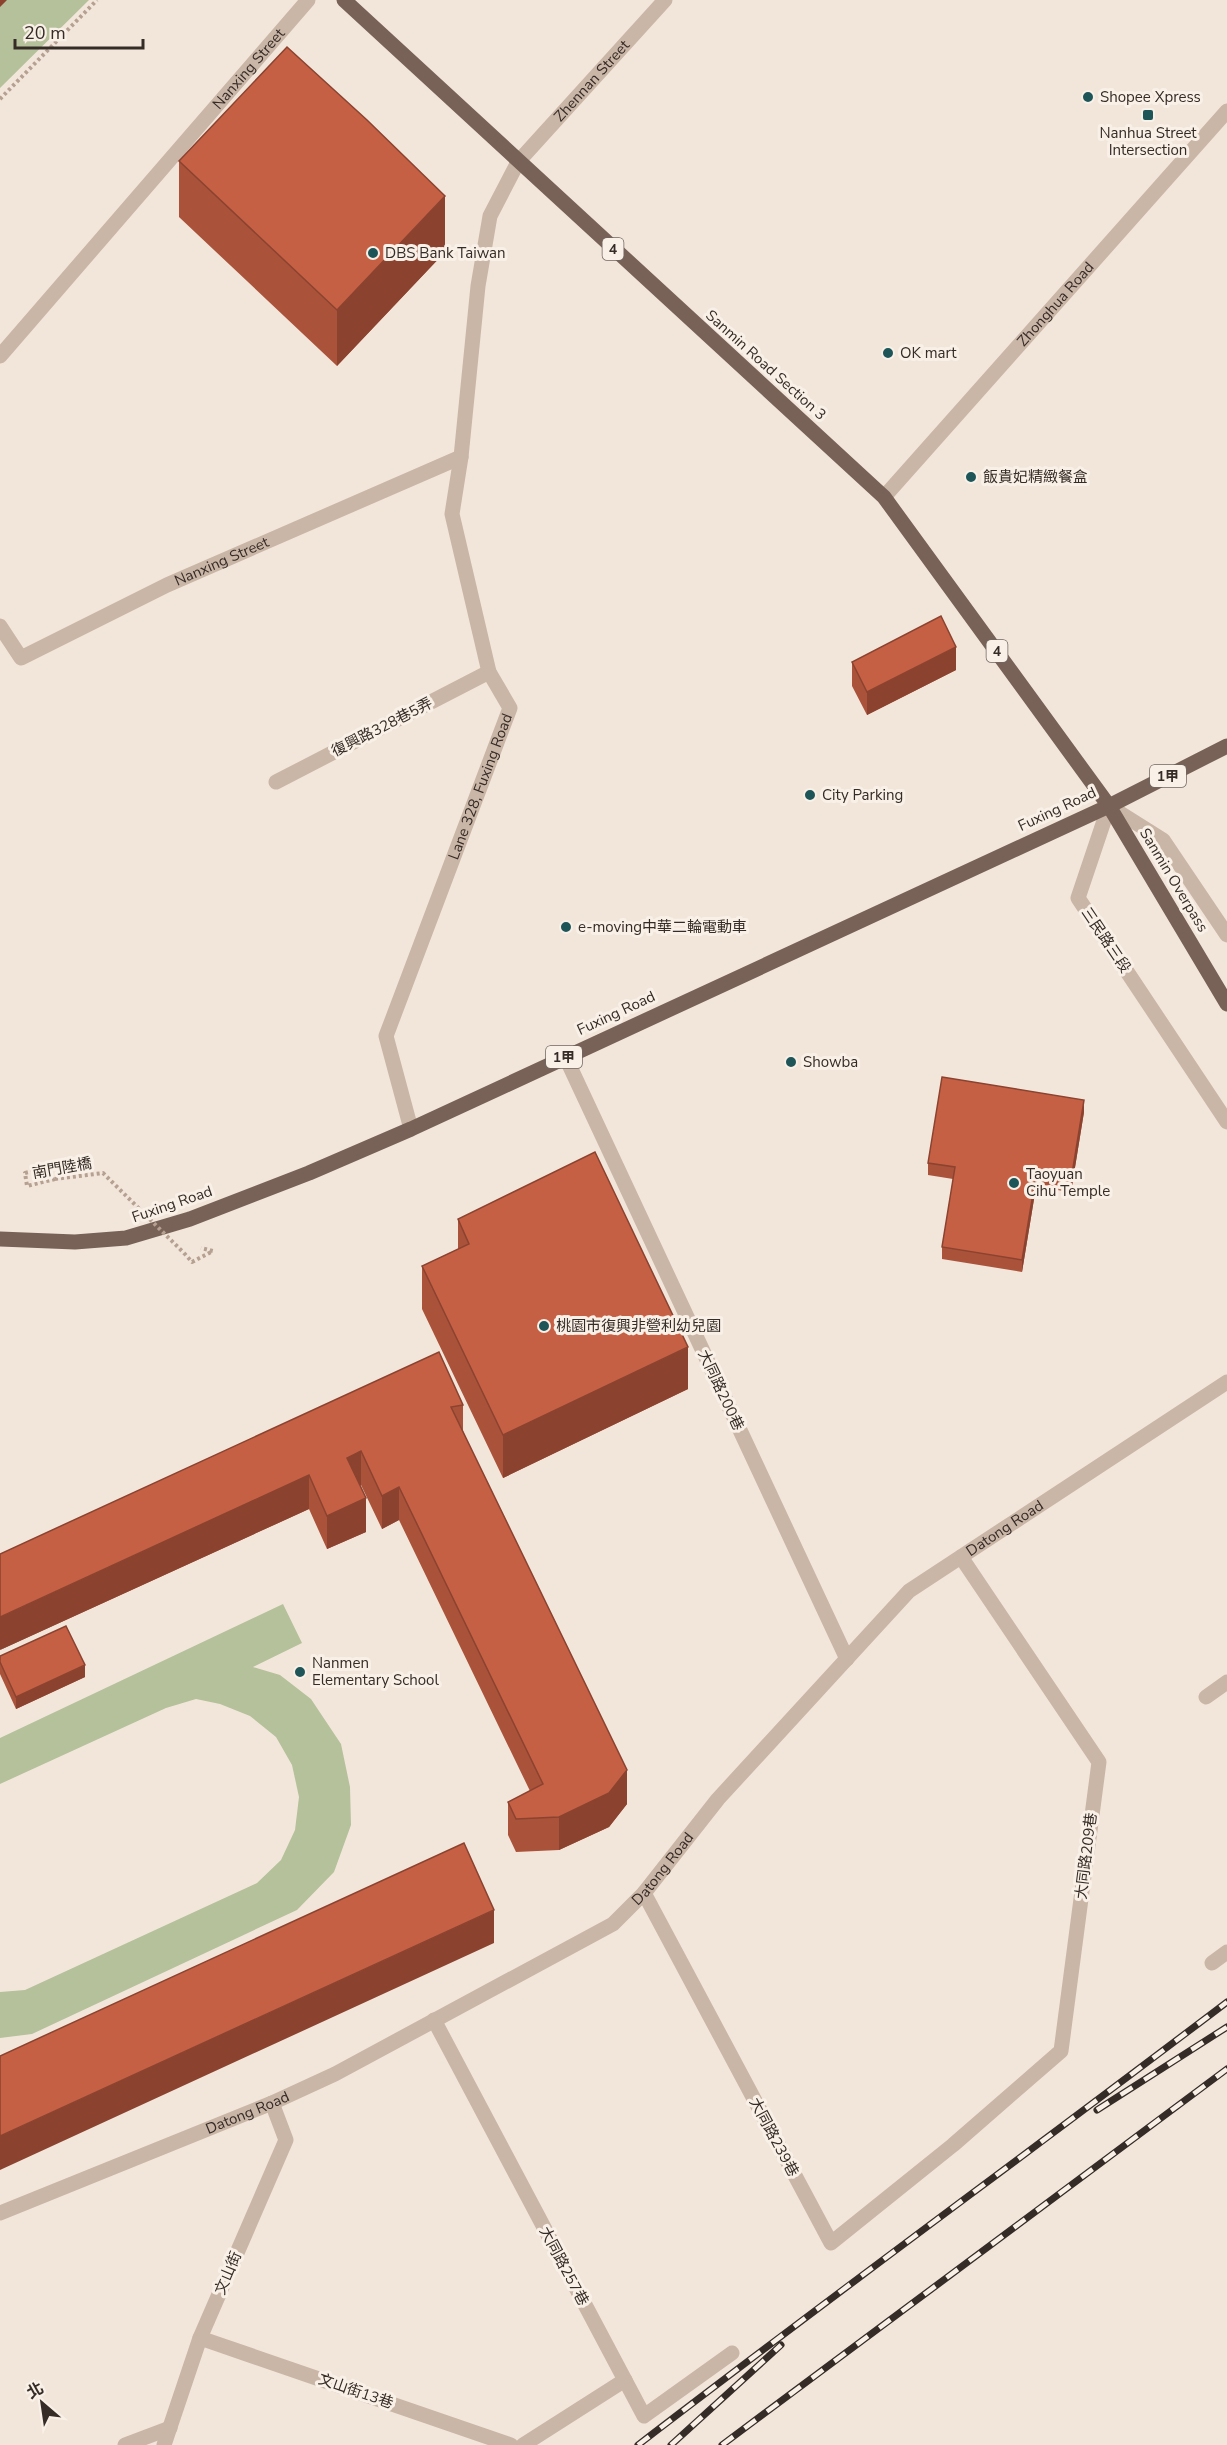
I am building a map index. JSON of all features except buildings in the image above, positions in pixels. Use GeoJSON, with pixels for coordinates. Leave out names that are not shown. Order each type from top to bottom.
{"type":"FeatureCollection","features":[{"type":"Feature","properties":{"kind":"main road","name":"Sanmin Road Section 3"},"geometry":{"type":"LineString","coordinates":[[344,0],[884,497],[1109,806]]}},
{"type":"Feature","properties":{"kind":"main road","name":"Fuxing Road"},"geometry":{"type":"LineString","coordinates":[[0,1239],[75,1242],[126,1238],[190,1219],[309,1173],[411,1129],[1109,806],[1227,747]]}},
{"type":"Feature","properties":{"kind":"main road","name":"Sanmin Overpass"},"geometry":{"type":"LineString","coordinates":[[1109,806],[1227,1004]]}},
{"type":"Feature","properties":{"kind":"street","name":"Nanxing Street"},"geometry":{"type":"LineString","coordinates":[[0,356],[308,0]]}},
{"type":"Feature","properties":{"kind":"street","name":"Zhennan Street"},"geometry":{"type":"LineString","coordinates":[[518,162],[665,0]]}},
{"type":"Feature","properties":{"kind":"street","name":"Zhonghua Road"},"geometry":{"type":"LineString","coordinates":[[884,497],[1227,111]]}},
{"type":"Feature","properties":{"kind":"street","name":"Lane 328, Fuxing Road"},"geometry":{"type":"LineString","coordinates":[[411,1129],[386,1036],[510,708],[489,672],[452,514],[461,457],[478,286],[490,216],[518,162]]}},
{"type":"Feature","properties":{"kind":"street","name":"Nanxing Street"},"geometry":{"type":"LineString","coordinates":[[0,626],[21,658],[167,585],[461,457]]}},
{"type":"Feature","properties":{"kind":"street","name":"復興路328巷5弄"},"geometry":{"type":"LineString","coordinates":[[276,782],[489,672]]}},
{"type":"Feature","properties":{"kind":"street"},"geometry":{"type":"LineString","coordinates":[[1109,806],[1163,840],[1227,935]]}},
{"type":"Feature","properties":{"kind":"street","name":"三民路三段"},"geometry":{"type":"LineString","coordinates":[[1109,806],[1078,898],[1227,1122]]}},
{"type":"Feature","properties":{"kind":"street","name":"大同路200巷"},"geometry":{"type":"LineString","coordinates":[[565,1056],[847,1659]]}},
{"type":"Feature","properties":{"kind":"street","name":"Datong Road"},"geometry":{"type":"LineString","coordinates":[[0,2213],[272,2103],[335,2074],[613,1923],[644,1893],[718,1799],[909,1591],[1227,1382]]}},
{"type":"Feature","properties":{"kind":"street","name":"大同路209巷"},"geometry":{"type":"LineString","coordinates":[[952,2145],[1061,2051],[1099,1762],[961,1557]]}},
{"type":"Feature","properties":{"kind":"street"},"geometry":{"type":"LineString","coordinates":[[1206,1697],[1227,1682]]}},
{"type":"Feature","properties":{"kind":"street","name":"大同路239巷"},"geometry":{"type":"LineString","coordinates":[[644,1893],[831,2243],[952,2145]]}},
{"type":"Feature","properties":{"kind":"street"},"geometry":{"type":"LineString","coordinates":[[1212,1963],[1227,1952]]}},
{"type":"Feature","properties":{"kind":"street","name":"大同路257巷"},"geometry":{"type":"LineString","coordinates":[[434,2020],[644,2416],[732,2353]]}},
{"type":"Feature","properties":{"kind":"street","name":"文山街"},"geometry":{"type":"LineString","coordinates":[[164,2445],[200,2338],[286,2140],[272,2103]]}},
{"type":"Feature","properties":{"kind":"street","name":"文山街13巷"},"geometry":{"type":"LineString","coordinates":[[200,2338],[512,2445]]}},
{"type":"Feature","properties":{"kind":"street"},"geometry":{"type":"LineString","coordinates":[[523,2445],[625,2380]]}},
{"type":"Feature","properties":{"kind":"street"},"geometry":{"type":"LineString","coordinates":[[125,2445],[170,2428]]}},
{"type":"Feature","properties":{"kind":"path"},"geometry":{"type":"LineString","coordinates":[[0,99],[97,0]]}},
{"type":"Feature","properties":{"kind":"path","name":"南門陸橋"},"geometry":{"type":"LineString","coordinates":[[72,1162],[25,1173],[27,1186],[55,1179],[103,1173],[192,1262],[213,1251],[195,1247]]}},
{"type":"Feature","properties":{"kind":"green space"},"geometry":{"type":"Polygon","coordinates":[[[0,0],[89,0],[0,88],[0,0]]]}},
{"type":"Feature","properties":{"kind":"green space"},"geometry":{"type":"Polygon","coordinates":[[[283,1604],[302,1643],[253,1667],[280,1675],[311,1699],[341,1744],[350,1787],[351,1825],[334,1872],[297,1910],[32,2034],[0,2038],[0,1992],[25,1990],[257,1883],[281,1860],[295,1830],[299,1797],[292,1765],[276,1737],[250,1716],[220,1704],[196,1699],[166,1708],[0,1784],[0,1738],[283,1604]]]}},
{"type":"Feature","properties":{"kind":"railway"},"geometry":{"type":"LineString","coordinates":[[638,2445],[1227,2002]]}},
{"type":"Feature","properties":{"kind":"railway"},"geometry":{"type":"LineString","coordinates":[[1097,2110],[1227,2027]]}},
{"type":"Feature","properties":{"kind":"railway"},"geometry":{"type":"LineString","coordinates":[[722,2445],[1227,2069]]}},
{"type":"Feature","properties":{"kind":"railway"},"geometry":{"type":"LineString","coordinates":[[671,2445],[781,2345]]}},
{"type":"Feature","properties":{"kind":"place","name":"Shopee Xpress"},"geometry":{"type":"Point","coordinates":[1088,97]}},
{"type":"Feature","properties":{"kind":"place","name":"Nanhua Street Intersection"},"geometry":{"type":"Point","coordinates":[1148,115]}},
{"type":"Feature","properties":{"kind":"place","name":"DBS Bank Taiwan"},"geometry":{"type":"Point","coordinates":[373,253]}},
{"type":"Feature","properties":{"kind":"place","name":"OK mart"},"geometry":{"type":"Point","coordinates":[888,353]}},
{"type":"Feature","properties":{"kind":"place","name":"飯貴妃精緻餐盒"},"geometry":{"type":"Point","coordinates":[971,477]}},
{"type":"Feature","properties":{"kind":"place","name":"City Parking"},"geometry":{"type":"Point","coordinates":[810,795]}},
{"type":"Feature","properties":{"kind":"place","name":"e-moving中華二輪電動車"},"geometry":{"type":"Point","coordinates":[566,927]}},
{"type":"Feature","properties":{"kind":"place","name":"Showba"},"geometry":{"type":"Point","coordinates":[791,1062]}},
{"type":"Feature","properties":{"kind":"place","name":"Taoyuan Cihu Temple"},"geometry":{"type":"Point","coordinates":[1014,1183]}},
{"type":"Feature","properties":{"kind":"place","name":"桃園市復興非營利幼兒園"},"geometry":{"type":"Point","coordinates":[544,1326]}},
{"type":"Feature","properties":{"kind":"place","name":"Nanmen Elementary School"},"geometry":{"type":"Point","coordinates":[300,1672]}}]}
